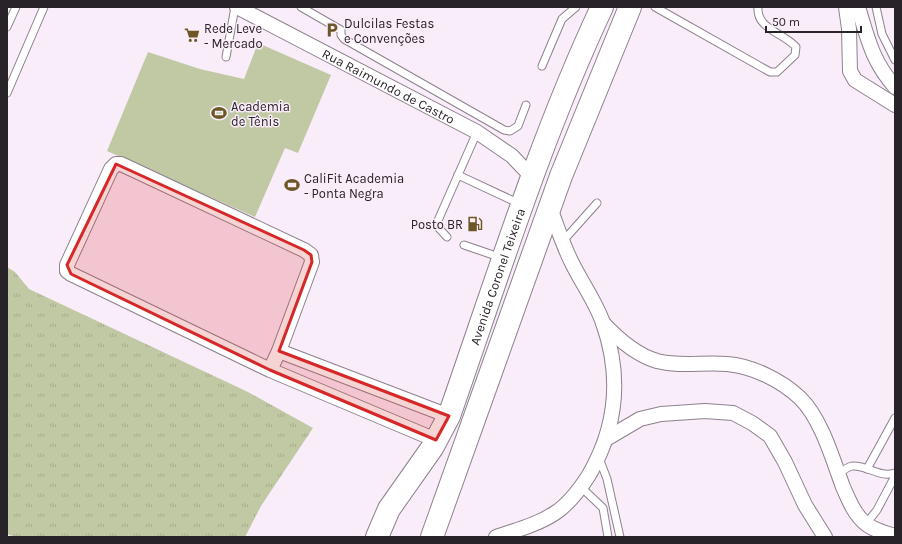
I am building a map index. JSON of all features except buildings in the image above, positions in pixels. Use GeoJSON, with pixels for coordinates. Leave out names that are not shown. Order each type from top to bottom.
{"type":"FeatureCollection","features":[{"type":"Feature","properties":{"kind":"highway","name":"Avenida Coronel Teixeira"},"geometry":{"type":"LineString","coordinates":[[377,537],[389,509],[436,440],[449,416],[532,177],[582,50],[602,7]]}},
{"type":"Feature","properties":{"kind":"highway","name":"Avenida Coronel Teixeira"},"geometry":{"type":"LineString","coordinates":[[432,537],[550,208],[630,7]]}},
{"type":"Feature","properties":{"kind":"street","name":"Rua Raimundo de Castro"},"geometry":{"type":"LineString","coordinates":[[236,7],[477,132],[512,156],[532,177]]}},
{"type":"Feature","properties":{"kind":"street"},"geometry":{"type":"LineString","coordinates":[[846,7],[849,29],[850,71],[855,80],[895,105]]}},
{"type":"Feature","properties":{"kind":"street"},"geometry":{"type":"LineString","coordinates":[[858,7],[871,50],[882,73],[895,87]]}},
{"type":"Feature","properties":{"kind":"street"},"geometry":{"type":"LineString","coordinates":[[850,54],[871,50]]}},
{"type":"Feature","properties":{"kind":"street"},"geometry":{"type":"LineString","coordinates":[[867,87],[882,73]]}},
{"type":"Feature","properties":{"kind":"street"},"geometry":{"type":"LineString","coordinates":[[270,370],[279,351],[312,262],[311,255],[304,250],[121,164],[116,164],[111,169],[67,265],[67,271],[270,370],[436,440]]}},
{"type":"Feature","properties":{"kind":"street"},"geometry":{"type":"LineString","coordinates":[[496,537],[533,524],[555,512],[573,497],[599,458],[612,421],[615,400],[614,375],[603,323],[570,260],[550,208]]}},
{"type":"Feature","properties":{"kind":"street"},"geometry":{"type":"LineString","coordinates":[[603,323],[631,348],[657,361],[682,365],[727,364],[754,370],[782,384],[800,398],[817,423],[838,474],[858,516],[866,524],[895,536]]}},
{"type":"Feature","properties":{"kind":"street"},"geometry":{"type":"LineString","coordinates":[[279,351],[449,416]]}},
{"type":"Feature","properties":{"kind":"street"},"geometry":{"type":"LineString","coordinates":[[606,439],[640,419],[661,414],[705,411],[733,413],[752,423],[770,436],[785,462],[804,505],[825,537]]}},
{"type":"Feature","properties":{"kind":"lane"},"geometry":{"type":"LineString","coordinates":[[7,27],[16,7]]}},
{"type":"Feature","properties":{"kind":"lane"},"geometry":{"type":"LineString","coordinates":[[7,92],[44,7]]}},
{"type":"Feature","properties":{"kind":"lane"},"geometry":{"type":"LineString","coordinates":[[226,57],[236,7]]}},
{"type":"Feature","properties":{"kind":"lane"},"geometry":{"type":"LineString","coordinates":[[301,7],[341,30],[341,35],[344,39],[504,130],[510,131],[518,126],[526,105]]}},
{"type":"Feature","properties":{"kind":"lane"},"geometry":{"type":"LineString","coordinates":[[542,66],[562,20],[576,7]]}},
{"type":"Feature","properties":{"kind":"lane"},"geometry":{"type":"LineString","coordinates":[[655,7],[770,72],[777,72],[795,54],[796,47],[763,23],[758,17],[758,7]]}},
{"type":"Feature","properties":{"kind":"lane"},"geometry":{"type":"LineString","coordinates":[[876,7],[882,34],[895,60]]}},
{"type":"Feature","properties":{"kind":"lane"},"geometry":{"type":"LineString","coordinates":[[447,237],[436,225],[477,132]]}},
{"type":"Feature","properties":{"kind":"lane"},"geometry":{"type":"LineString","coordinates":[[458,175],[523,205]]}},
{"type":"Feature","properties":{"kind":"lane"},"geometry":{"type":"LineString","coordinates":[[563,241],[597,203]]}},
{"type":"Feature","properties":{"kind":"lane"},"geometry":{"type":"LineString","coordinates":[[464,245],[504,259]]}},
{"type":"Feature","properties":{"kind":"lane"},"geometry":{"type":"LineString","coordinates":[[867,468],[895,418]]}},
{"type":"Feature","properties":{"kind":"lane"},"geometry":{"type":"LineString","coordinates":[[599,458],[607,479],[620,537]]}},
{"type":"Feature","properties":{"kind":"lane"},"geometry":{"type":"LineString","coordinates":[[838,474],[852,466],[867,468],[880,474],[895,472]]}},
{"type":"Feature","properties":{"kind":"lane"},"geometry":{"type":"LineString","coordinates":[[866,524],[877,510],[895,476]]}},
{"type":"Feature","properties":{"kind":"lane"},"geometry":{"type":"LineString","coordinates":[[580,487],[603,508],[608,537]]}},
{"type":"Feature","properties":{"kind":"highlighted area"},"geometry":{"type":"Polygon","coordinates":[[[116,164],[304,250],[311,255],[312,262],[279,351],[449,416],[436,440],[270,370],[71,274],[67,265],[116,164]]]}},
{"type":"Feature","properties":{"kind":"green space","name":"Academia de Tênis"},"geometry":{"type":"Polygon","coordinates":[[[258,43],[331,75],[298,153],[285,148],[255,217],[107,151],[148,52],[200,69],[244,79],[258,43]]]}},
{"type":"Feature","properties":{"kind":"green space"},"geometry":{"type":"Polygon","coordinates":[[[7,267],[15,272],[29,289],[248,392],[313,428],[261,506],[245,537],[15,537],[7,534],[7,267]]]}},
{"type":"Feature","properties":{"kind":"place","name":"Dulcilas Festas e Convenções"},"geometry":{"type":"Point","coordinates":[332,30]}},
{"type":"Feature","properties":{"kind":"place","name":"Rede Leve - Mercado"},"geometry":{"type":"Point","coordinates":[192,35]}},
{"type":"Feature","properties":{"kind":"place","name":"Academia de Tênis"},"geometry":{"type":"Point","coordinates":[219,113]}},
{"type":"Feature","properties":{"kind":"place","name":"CaliFit Academia - Ponta Negra"},"geometry":{"type":"Point","coordinates":[292,185]}},
{"type":"Feature","properties":{"kind":"place","name":"Posto BR"},"geometry":{"type":"Point","coordinates":[475,224]}}]}
